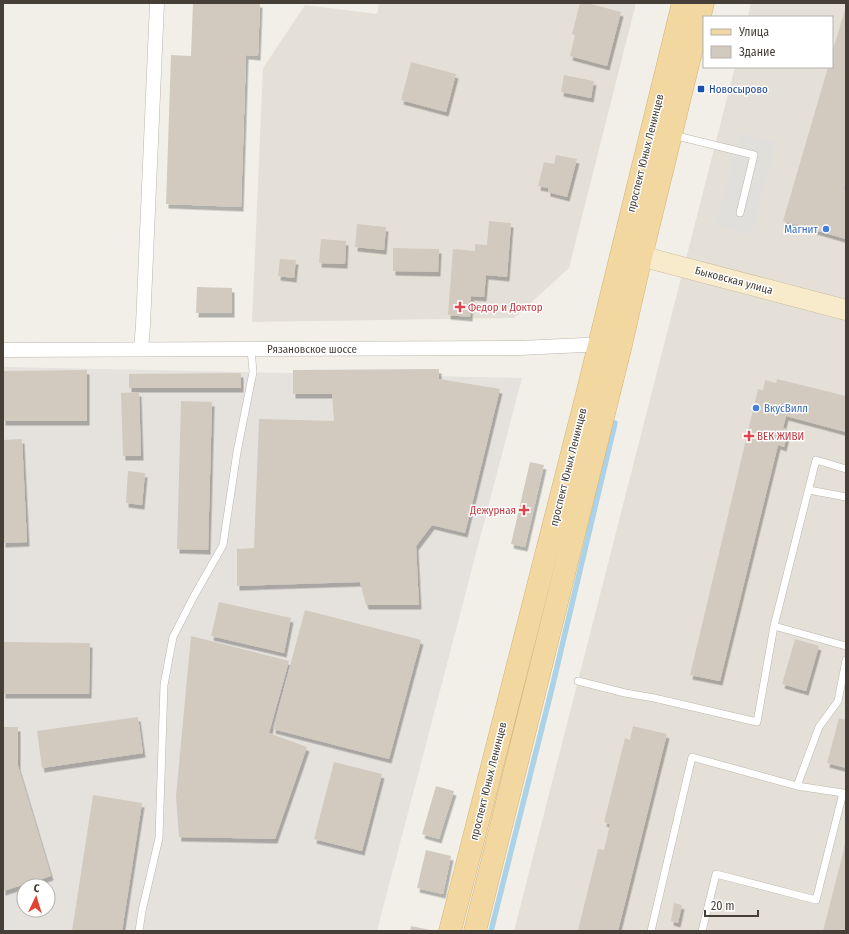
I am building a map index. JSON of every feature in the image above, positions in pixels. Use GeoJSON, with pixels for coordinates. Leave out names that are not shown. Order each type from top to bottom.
{"type":"FeatureCollection","features":[{"type":"Feature","properties":{"kind":"main road","name":"проспект Юных Ленинцев"},"geometry":{"type":"LineString","coordinates":[[475,931],[621,345],[631,254],[683,3]]}},
{"type":"Feature","properties":{"kind":"main road","name":"проспект Юных Ленинцев"},"geometry":{"type":"LineString","coordinates":[[450,931],[599,344],[671,135],[703,3]]}},
{"type":"Feature","properties":{"kind":"street"},"geometry":{"type":"LineString","coordinates":[[141,349],[157,3]]}},
{"type":"Feature","properties":{"kind":"street","name":"Быковская улица"},"geometry":{"type":"LineString","coordinates":[[631,254],[846,310]]}},
{"type":"Feature","properties":{"kind":"street","name":"Рязановское шоссе"},"geometry":{"type":"LineString","coordinates":[[3,350],[519,348],[599,344],[621,345]]}},
{"type":"Feature","properties":{"kind":"lane"},"geometry":{"type":"LineString","coordinates":[[671,135],[754,154],[740,213]]}},
{"type":"Feature","properties":{"kind":"lane"},"geometry":{"type":"LineString","coordinates":[[139,931],[142,911],[159,838],[164,685],[174,637],[194,596],[222,545],[252,372],[252,349]]}},
{"type":"Feature","properties":{"kind":"lane"},"geometry":{"type":"LineString","coordinates":[[578,682],[757,722],[774,626],[816,460],[846,469]]}},
{"type":"Feature","properties":{"kind":"lane"},"geometry":{"type":"LineString","coordinates":[[809,490],[846,497]]}},
{"type":"Feature","properties":{"kind":"lane"},"geometry":{"type":"LineString","coordinates":[[774,626],[846,646]]}},
{"type":"Feature","properties":{"kind":"lane"},"geometry":{"type":"LineString","coordinates":[[797,786],[819,728],[838,701],[846,660]]}},
{"type":"Feature","properties":{"kind":"lane"},"geometry":{"type":"LineString","coordinates":[[651,931],[692,757],[797,786],[844,794],[816,900],[716,874],[702,931]]}},
{"type":"Feature","properties":{"kind":"shaded area"},"geometry":{"type":"Polygon","coordinates":[[[379,3],[636,3],[569,268],[514,318],[252,322],[263,68],[305,5],[377,14],[379,3]]]}},
{"type":"Feature","properties":{"kind":"shaded area"},"geometry":{"type":"Polygon","coordinates":[[[751,3],[846,3],[846,931],[514,931],[735,68],[833,68],[833,16],[748,16],[751,3]]]}},
{"type":"Feature","properties":{"kind":"shaded area"},"geometry":{"type":"Polygon","coordinates":[[[739,133],[776,142],[752,235],[715,226],[739,133]]]}},
{"type":"Feature","properties":{"kind":"shaded area"},"geometry":{"type":"Polygon","coordinates":[[[3,367],[522,378],[377,931],[3,931],[3,367]]]}},
{"type":"Feature","properties":{"kind":"building"},"geometry":{"type":"Polygon","coordinates":[[[193,3],[260,3],[258,56],[246,55],[241,207],[166,204],[171,55],[191,56],[193,3]]]}},
{"type":"Feature","properties":{"kind":"building"},"geometry":{"type":"Polygon","coordinates":[[[580,3],[587,3],[621,12],[607,66],[570,56],[575,35],[572,34],[580,3]]]}},
{"type":"Feature","properties":{"kind":"building"},"geometry":{"type":"Polygon","coordinates":[[[846,6],[846,183],[844,189],[846,190],[846,239],[783,221],[828,68],[833,68],[833,50],[846,6]]]}},
{"type":"Feature","properties":{"kind":"building"},"geometry":{"type":"Polygon","coordinates":[[[411,62],[456,74],[446,112],[401,100],[411,62]]]}},
{"type":"Feature","properties":{"kind":"building"},"geometry":{"type":"Polygon","coordinates":[[[564,75],[594,81],[591,98],[561,92],[564,75]]]}},
{"type":"Feature","properties":{"kind":"building"},"geometry":{"type":"Polygon","coordinates":[[[556,155],[577,159],[567,197],[548,192],[548,188],[538,186],[544,162],[554,164],[556,155]]]}},
{"type":"Feature","properties":{"kind":"building"},"geometry":{"type":"Polygon","coordinates":[[[489,221],[511,223],[507,277],[486,275],[484,297],[471,296],[470,317],[448,315],[453,249],[475,251],[475,244],[487,245],[489,221]]]}},
{"type":"Feature","properties":{"kind":"building"},"geometry":{"type":"Polygon","coordinates":[[[357,224],[386,227],[384,250],[355,247],[357,224]]]}},
{"type":"Feature","properties":{"kind":"building"},"geometry":{"type":"Polygon","coordinates":[[[321,239],[346,241],[345,264],[319,263],[321,239]]]}},
{"type":"Feature","properties":{"kind":"building"},"geometry":{"type":"Polygon","coordinates":[[[393,248],[439,249],[438,272],[393,271],[393,248]]]}},
{"type":"Feature","properties":{"kind":"building"},"geometry":{"type":"Polygon","coordinates":[[[280,259],[296,260],[294,278],[278,276],[280,259]]]}},
{"type":"Feature","properties":{"kind":"building"},"geometry":{"type":"Polygon","coordinates":[[[197,287],[232,288],[232,313],[196,313],[197,287]]]}},
{"type":"Feature","properties":{"kind":"building"},"geometry":{"type":"Polygon","coordinates":[[[439,369],[439,379],[500,389],[465,533],[432,525],[416,546],[419,605],[366,605],[360,582],[237,586],[237,549],[254,548],[259,419],[334,421],[332,394],[293,394],[293,370],[439,369]]]}},
{"type":"Feature","properties":{"kind":"building"},"geometry":{"type":"Polygon","coordinates":[[[87,370],[87,421],[3,421],[3,371],[87,370]]]}},
{"type":"Feature","properties":{"kind":"building"},"geometry":{"type":"Polygon","coordinates":[[[241,373],[241,388],[129,388],[129,374],[241,373]]]}},
{"type":"Feature","properties":{"kind":"building"},"geometry":{"type":"Polygon","coordinates":[[[777,379],[846,396],[846,432],[786,416],[783,428],[788,430],[784,447],[778,445],[720,681],[690,675],[758,389],[763,390],[765,380],[776,383],[777,379]]]}},
{"type":"Feature","properties":{"kind":"building"},"geometry":{"type":"Polygon","coordinates":[[[139,392],[141,456],[123,456],[121,393],[139,392]]]}},
{"type":"Feature","properties":{"kind":"building"},"geometry":{"type":"Polygon","coordinates":[[[181,401],[212,402],[208,550],[177,549],[181,401]]]}},
{"type":"Feature","properties":{"kind":"building"},"geometry":{"type":"Polygon","coordinates":[[[22,439],[27,542],[3,543],[3,440],[22,439]]]}},
{"type":"Feature","properties":{"kind":"building"},"geometry":{"type":"Polygon","coordinates":[[[530,462],[544,465],[525,547],[511,544],[530,462]]]}},
{"type":"Feature","properties":{"kind":"building"},"geometry":{"type":"Polygon","coordinates":[[[128,471],[145,473],[142,505],[126,503],[128,471]]]}},
{"type":"Feature","properties":{"kind":"building"},"geometry":{"type":"Polygon","coordinates":[[[219,602],[291,618],[284,653],[211,636],[219,602]]]}},
{"type":"Feature","properties":{"kind":"building"},"geometry":{"type":"Polygon","coordinates":[[[305,610],[421,640],[389,759],[273,729],[305,610]]]}},
{"type":"Feature","properties":{"kind":"building"},"geometry":{"type":"Polygon","coordinates":[[[191,636],[289,661],[269,733],[307,747],[275,839],[179,837],[176,796],[191,636]]]}},
{"type":"Feature","properties":{"kind":"building"},"geometry":{"type":"Polygon","coordinates":[[[795,639],[819,646],[806,691],[782,684],[795,639]]]}},
{"type":"Feature","properties":{"kind":"building"},"geometry":{"type":"Polygon","coordinates":[[[3,642],[90,643],[89,694],[3,694],[3,642]]]}},
{"type":"Feature","properties":{"kind":"building"},"geometry":{"type":"Polygon","coordinates":[[[138,717],[143,753],[42,768],[37,731],[138,717]]]}},
{"type":"Feature","properties":{"kind":"building"},"geometry":{"type":"Polygon","coordinates":[[[839,718],[846,720],[846,768],[827,763],[839,718]]]}},
{"type":"Feature","properties":{"kind":"building"},"geometry":{"type":"Polygon","coordinates":[[[633,726],[667,734],[618,931],[578,930],[598,849],[604,850],[610,824],[604,822],[625,738],[630,740],[633,726]]]}},
{"type":"Feature","properties":{"kind":"building"},"geometry":{"type":"Polygon","coordinates":[[[3,727],[18,727],[18,766],[51,876],[45,878],[16,878],[16,887],[3,891],[3,727]]]}},
{"type":"Feature","properties":{"kind":"building"},"geometry":{"type":"Polygon","coordinates":[[[334,762],[382,774],[362,851],[314,839],[334,762]]]}},
{"type":"Feature","properties":{"kind":"building"},"geometry":{"type":"Polygon","coordinates":[[[436,786],[454,791],[439,839],[422,834],[436,786]]]}},
{"type":"Feature","properties":{"kind":"building"},"geometry":{"type":"Polygon","coordinates":[[[93,795],[142,803],[122,931],[72,931],[93,795]]]}},
{"type":"Feature","properties":{"kind":"building"},"geometry":{"type":"Polygon","coordinates":[[[845,843],[846,931],[823,931],[842,857],[845,843]]]}},
{"type":"Feature","properties":{"kind":"building"},"geometry":{"type":"Polygon","coordinates":[[[426,850],[451,856],[443,894],[417,888],[426,850]]]}},
{"type":"Feature","properties":{"kind":"building"},"geometry":{"type":"Polygon","coordinates":[[[674,903],[682,905],[678,923],[671,921],[674,903]]]}},
{"type":"Feature","properties":{"kind":"building"},"geometry":{"type":"Polygon","coordinates":[[[411,926],[430,930],[430,931],[410,931],[411,926]]]}},
{"type":"Feature","properties":{"kind":"waterway"},"geometry":{"type":"LineString","coordinates":[[491,931],[552,688],[615,423]]}},
{"type":"Feature","properties":{"kind":"place","name":"Новосырово"},"geometry":{"type":"Point","coordinates":[701,89]}},
{"type":"Feature","properties":{"kind":"place","name":"Магнит"},"geometry":{"type":"Point","coordinates":[826,229]}},
{"type":"Feature","properties":{"kind":"place","name":"Федор и Доктор"},"geometry":{"type":"Point","coordinates":[460,307]}},
{"type":"Feature","properties":{"kind":"place","name":"ВкусВилл"},"geometry":{"type":"Point","coordinates":[756,408]}},
{"type":"Feature","properties":{"kind":"place","name":"ВЕК ЖИВИ"},"geometry":{"type":"Point","coordinates":[749,436]}},
{"type":"Feature","properties":{"kind":"place","name":"Дежурная"},"geometry":{"type":"Point","coordinates":[524,510]}}]}
